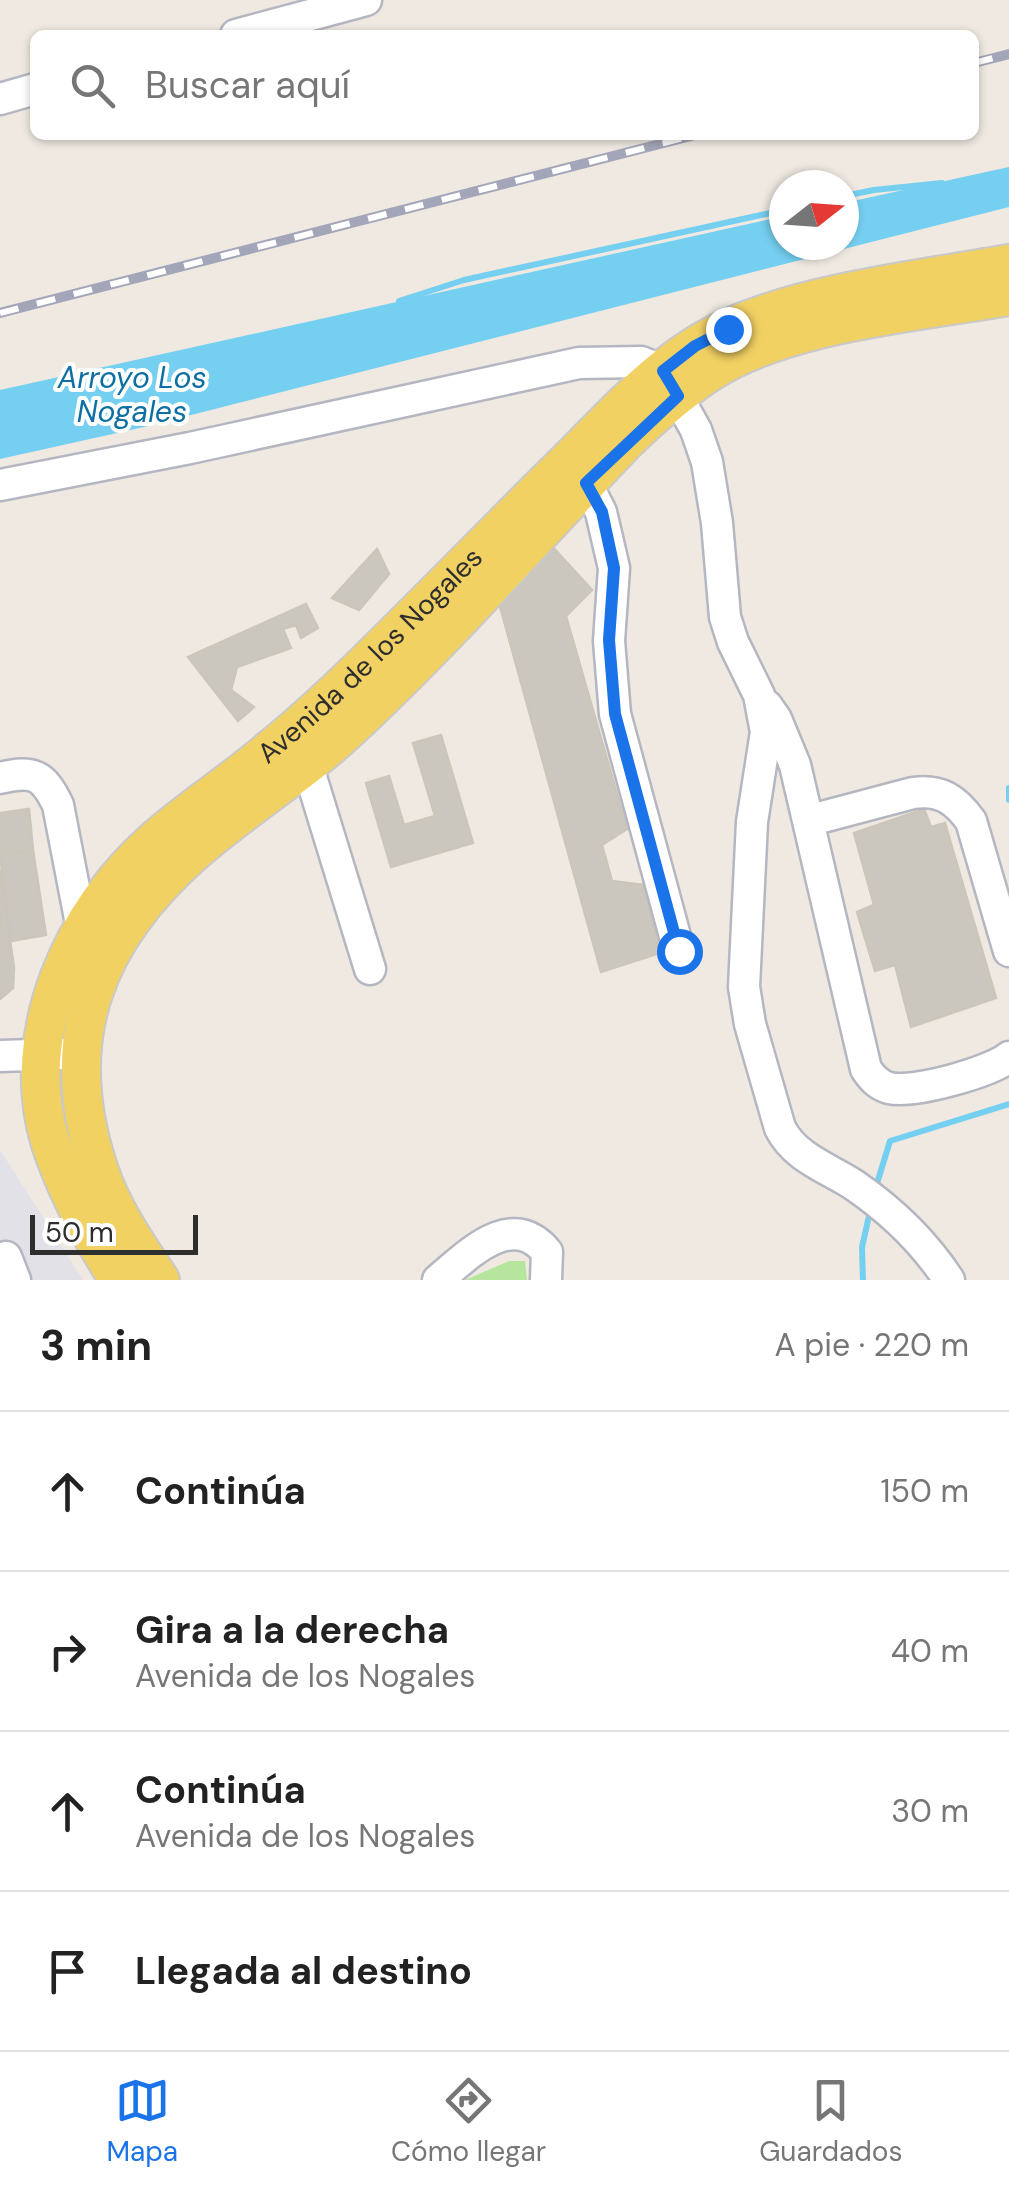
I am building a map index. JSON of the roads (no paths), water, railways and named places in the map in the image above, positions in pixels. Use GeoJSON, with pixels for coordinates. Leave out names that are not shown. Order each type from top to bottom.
{"type":"FeatureCollection","features":[{"type":"Feature","properties":{"kind":"main road","name":"Avenida de los Nogales"},"geometry":{"type":"LineString","coordinates":[[119,1280],[84,1225],[54,1151],[41,1088],[85,1016],[132,918],[196,850],[349,729],[586,483],[670,383],[695,346],[762,314],[1009,264]]}},
{"type":"Feature","properties":{"kind":"main road","name":"Avenida de los Nogales"},"geometry":{"type":"LineString","coordinates":[[160,1280],[126,1228],[98,1170],[82,1105],[46,1023],[59,980],[82,929],[114,882],[154,841],[336,693],[599,430],[670,383],[800,334],[1009,296]]}},
{"type":"Feature","properties":{"kind":"street"},"geometry":{"type":"LineString","coordinates":[[255,30],[366,0]]}},
{"type":"Feature","properties":{"kind":"street"},"geometry":{"type":"LineString","coordinates":[[0,99],[30,90]]}},
{"type":"Feature","properties":{"kind":"street"},"geometry":{"type":"LineString","coordinates":[[0,486],[580,363],[642,362],[670,383],[696,430],[710,478],[725,617],[759,696],[788,744],[811,820],[866,1069],[873,1080],[888,1088],[918,1087],[998,1066],[1009,1057]]}},
{"type":"Feature","properties":{"kind":"street"},"geometry":{"type":"LineString","coordinates":[[586,483],[602,512],[614,568],[609,640],[615,714],[679,951]]}},
{"type":"Feature","properties":{"kind":"street"},"geometry":{"type":"LineString","coordinates":[[759,696],[766,732],[752,822],[744,987],[750,1024],[777,1118],[788,1142],[890,1212],[930,1250],[949,1280]]}},
{"type":"Feature","properties":{"kind":"street"},"geometry":{"type":"LineString","coordinates":[[307,764],[370,970]]}},
{"type":"Feature","properties":{"kind":"street"},"geometry":{"type":"LineString","coordinates":[[0,778],[22,773],[36,775],[49,787],[58,805],[82,929]]}},
{"type":"Feature","properties":{"kind":"street"},"geometry":{"type":"LineString","coordinates":[[811,820],[913,793],[944,794],[971,821],[1009,951]]}},
{"type":"Feature","properties":{"kind":"street"},"geometry":{"type":"LineString","coordinates":[[0,1056],[60,1054]]}},
{"type":"Feature","properties":{"kind":"street"},"geometry":{"type":"LineString","coordinates":[[438,1280],[490,1241],[510,1233],[527,1233],[547,1252],[546,1280]]}},
{"type":"Feature","properties":{"kind":"water","name":"Arroyo Los Nogales"},"geometry":{"type":"Polygon","coordinates":[[[1009,167],[1009,207],[859,245],[859,200],[1009,167]]]}},
{"type":"Feature","properties":{"kind":"water","name":"Arroyo Los Nogales"},"geometry":{"type":"Polygon","coordinates":[[[769,219],[769,260],[801,260],[144,427],[0,459],[0,390],[769,219]]]}},
{"type":"Feature","properties":{"kind":"waterway","name":"Arroyo Los Nogales"},"geometry":{"type":"LineString","coordinates":[[859,193],[942,183]]}},
{"type":"Feature","properties":{"kind":"waterway","name":"Arroyo Los Nogales"},"geometry":{"type":"LineString","coordinates":[[399,301],[464,280],[769,213]]}},
{"type":"Feature","properties":{"kind":"waterway"},"geometry":{"type":"LineString","coordinates":[[1009,788],[1009,800]]}},
{"type":"Feature","properties":{"kind":"waterway"},"geometry":{"type":"LineString","coordinates":[[875,1190],[890,1141],[1009,1104]]}},
{"type":"Feature","properties":{"kind":"waterway"},"geometry":{"type":"LineString","coordinates":[[863,1280],[862,1247],[871,1207]]}},
{"type":"Feature","properties":{"kind":"railway"},"geometry":{"type":"LineString","coordinates":[[979,62],[1009,54]]}},
{"type":"Feature","properties":{"kind":"railway"},"geometry":{"type":"LineString","coordinates":[[0,313],[675,140]]}}]}
